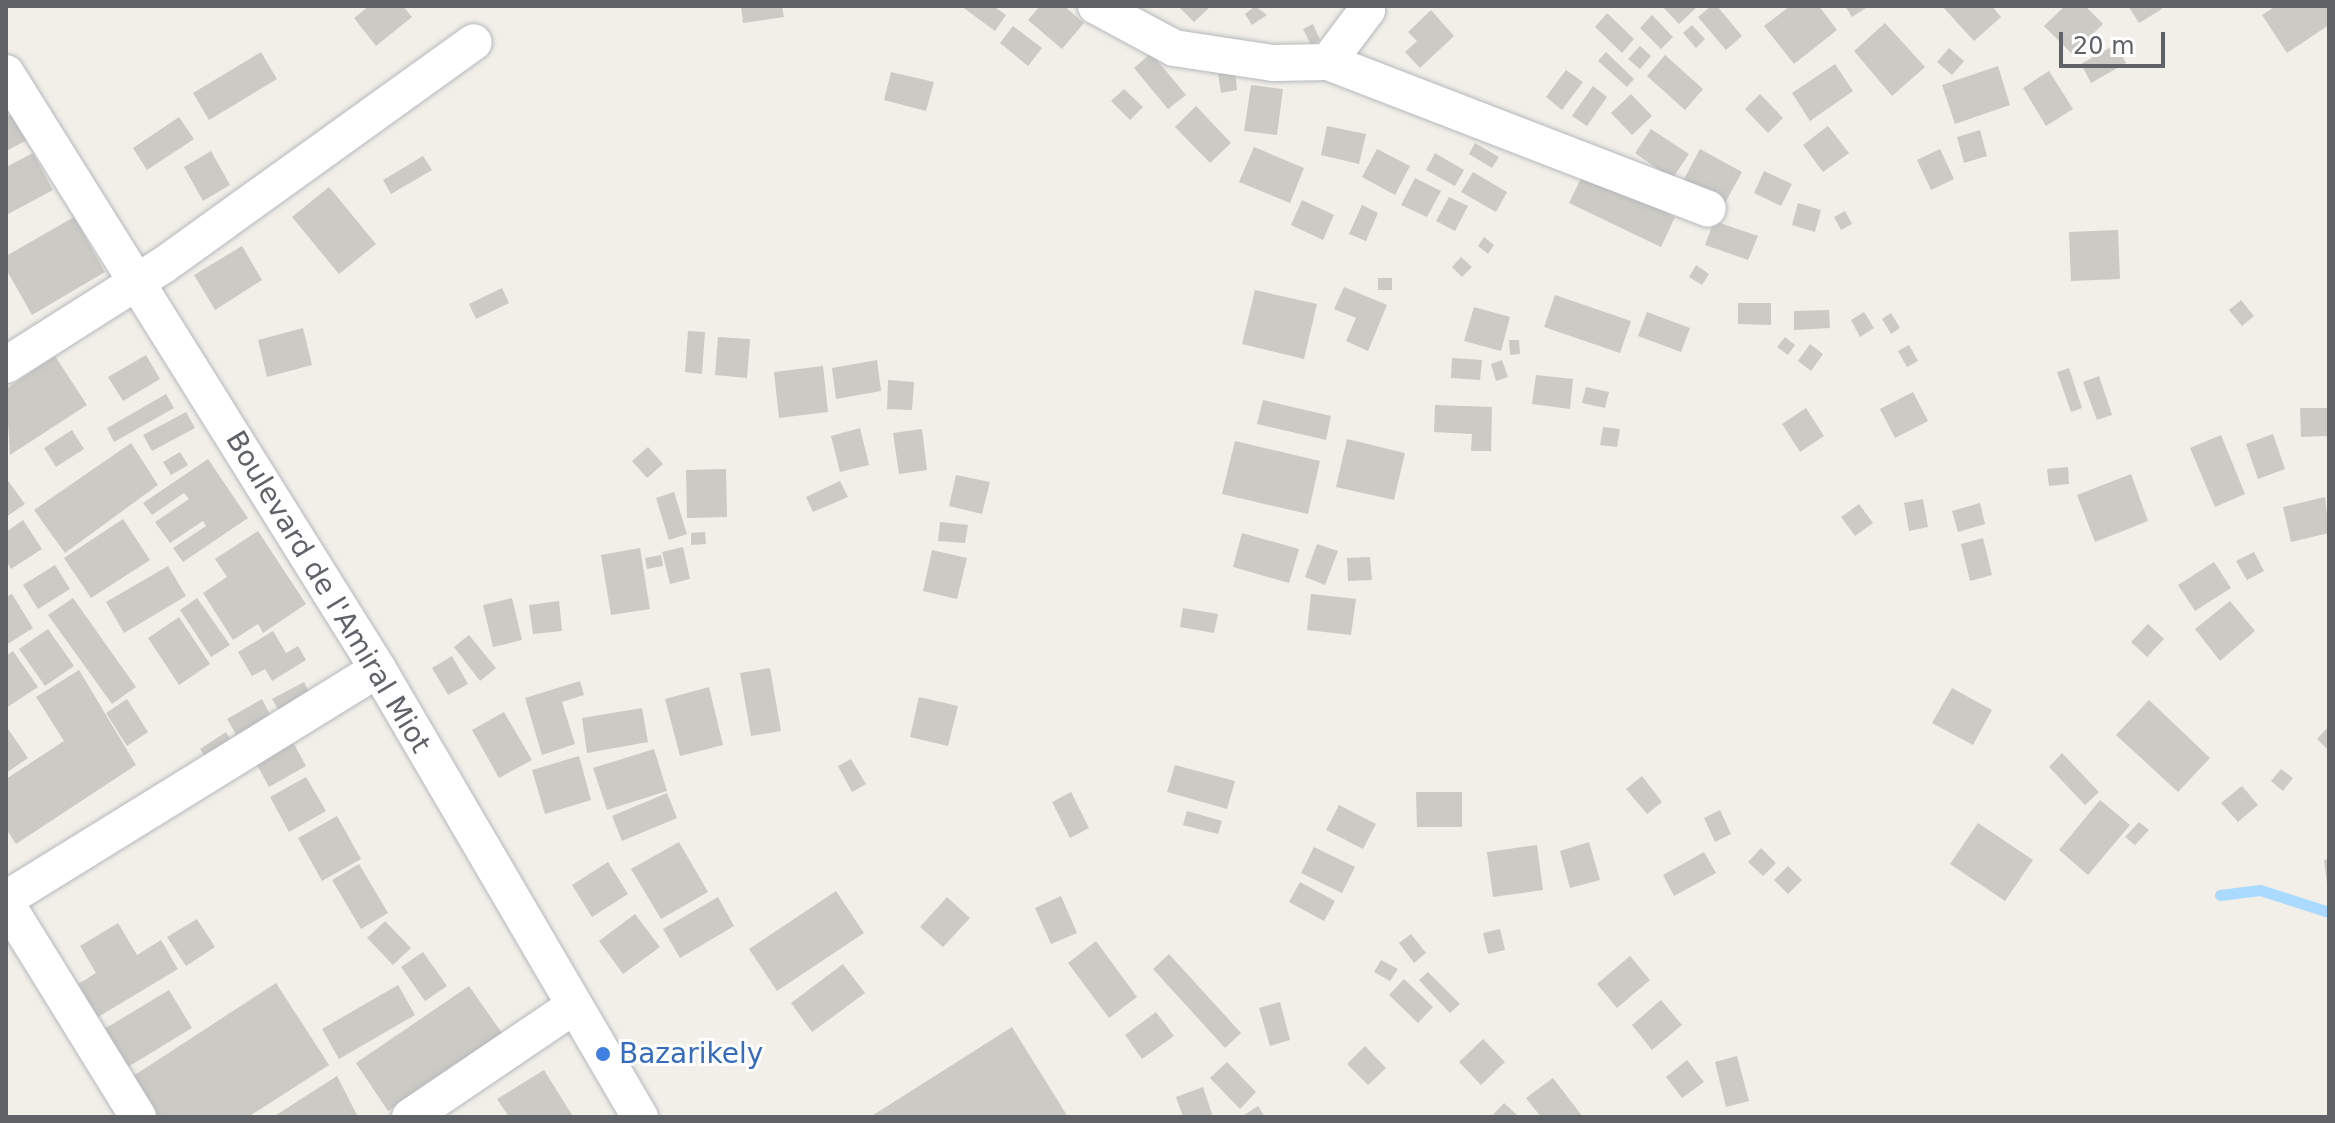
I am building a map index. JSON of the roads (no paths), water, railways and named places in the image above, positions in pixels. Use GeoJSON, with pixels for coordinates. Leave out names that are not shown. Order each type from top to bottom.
{"type":"FeatureCollection","features":[{"type":"Feature","properties":{"kind":"street"},"geometry":{"type":"LineString","coordinates":[[1096,6],[1174,48],[1273,63],[1328,62],[1708,209]]}},
{"type":"Feature","properties":{"kind":"street"},"geometry":{"type":"LineString","coordinates":[[1328,62],[1367,10],[1364,6]]}},
{"type":"Feature","properties":{"kind":"street"},"geometry":{"type":"LineString","coordinates":[[6,365],[136,282],[474,42]]}},
{"type":"Feature","properties":{"kind":"street","name":"Boulevard de l'Amiral Miot"},"geometry":{"type":"LineString","coordinates":[[6,73],[378,669],[640,1117]]}},
{"type":"Feature","properties":{"kind":"street"},"geometry":{"type":"LineString","coordinates":[[138,1117],[6,901],[378,669]]}},
{"type":"Feature","properties":{"kind":"street"},"geometry":{"type":"LineString","coordinates":[[410,1117],[574,1006]]}},
{"type":"Feature","properties":{"kind":"waterway"},"geometry":{"type":"LineString","coordinates":[[2220,895],[2260,890],[2329,912]]}},
{"type":"Feature","properties":{"kind":"place","name":"Bazarikely"},"geometry":{"type":"Point","coordinates":[603,1054]}}]}
